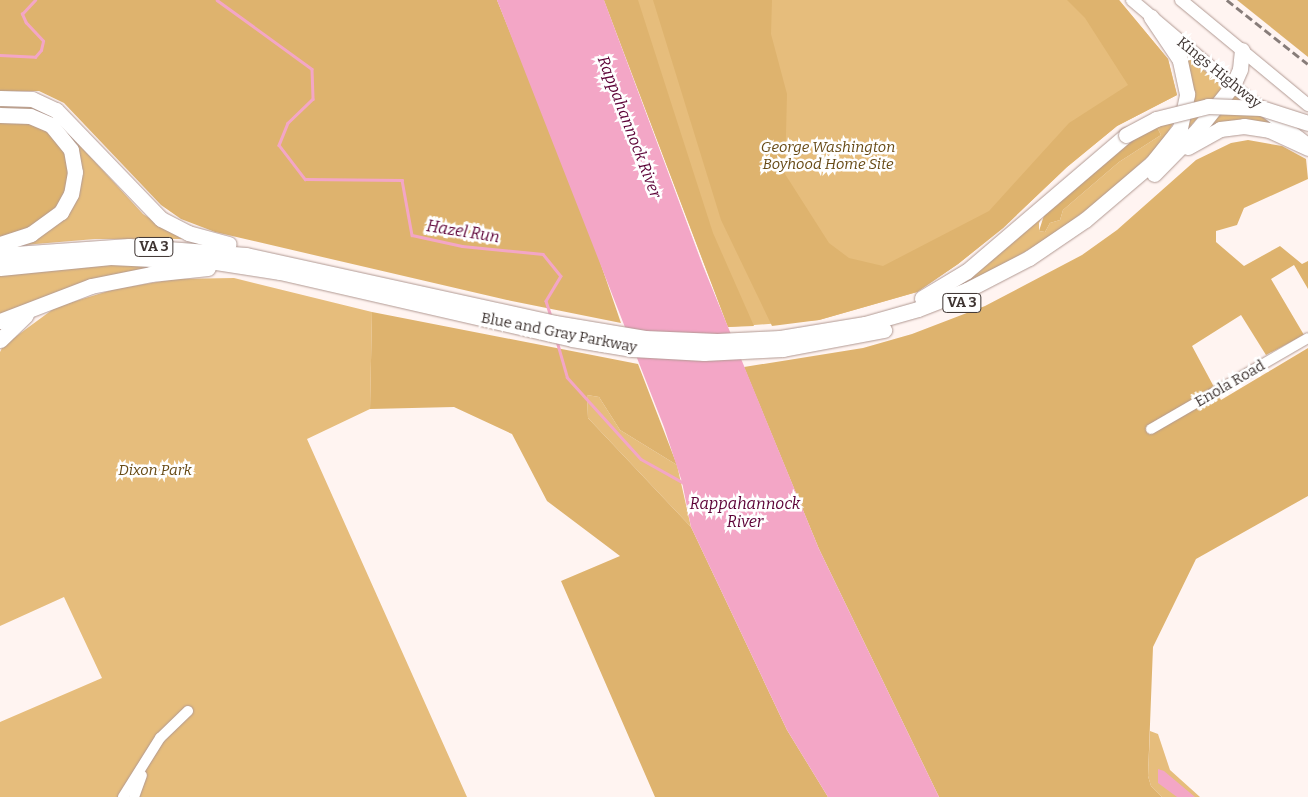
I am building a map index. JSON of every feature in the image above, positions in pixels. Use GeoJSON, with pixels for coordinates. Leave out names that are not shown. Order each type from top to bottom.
{"type":"FeatureCollection","features":[{"type":"Feature","properties":{"kind":"highway"},"geometry":{"type":"LineString","coordinates":[[841,329],[918,309],[994,277],[1085,220],[1152,164],[1180,128],[1187,94],[1180,60],[1151,17]]}},
{"type":"Feature","properties":{"kind":"highway"},"geometry":{"type":"LineString","coordinates":[[1163,166],[1233,85],[1240,69],[1242,50]]}},
{"type":"Feature","properties":{"kind":"highway"},"geometry":{"type":"LineString","coordinates":[[0,98],[32,99],[60,113],[151,211],[174,227],[306,267]]}},
{"type":"Feature","properties":{"kind":"highway","name":"VA 3"},"geometry":{"type":"LineString","coordinates":[[841,329],[914,302],[957,278],[1126,136],[1174,112],[1208,106],[1261,108],[1308,124]]}},
{"type":"Feature","properties":{"kind":"highway"},"geometry":{"type":"LineString","coordinates":[[0,115],[30,116],[51,125],[71,150],[75,172],[71,194],[60,212],[31,234],[0,244]]}},
{"type":"Feature","properties":{"kind":"highway","name":"VA 3"},"geometry":{"type":"LineString","coordinates":[[1163,166],[1193,143],[1232,127],[1269,130],[1308,148]]}},
{"type":"Feature","properties":{"kind":"highway","name":"Blue and Gray Parkway"},"geometry":{"type":"LineString","coordinates":[[0,255],[98,246],[168,247],[246,254],[306,267],[632,349],[704,353],[886,329],[960,304],[999,286],[1062,248],[1130,197],[1163,166]]}},
{"type":"Feature","properties":{"kind":"highway","name":"Blue and Gray Parkway"},"geometry":{"type":"LineString","coordinates":[[0,268],[126,257],[240,265],[508,317]]}},
{"type":"Feature","properties":{"kind":"highway"},"geometry":{"type":"LineString","coordinates":[[0,321],[74,291],[123,279],[240,265]]}},
{"type":"Feature","properties":{"kind":"highway"},"geometry":{"type":"LineString","coordinates":[[0,340],[38,306]]}},
{"type":"Feature","properties":{"kind":"highway","name":"Blue and Gray Parkway"},"geometry":{"type":"LineString","coordinates":[[782,344],[841,329]]}},
{"type":"Feature","properties":{"kind":"main road","name":"Kings Highway"},"geometry":{"type":"LineString","coordinates":[[1132,0],[1233,85],[1308,144]]}},
{"type":"Feature","properties":{"kind":"main road","name":"Kings Highway"},"geometry":{"type":"LineString","coordinates":[[1181,0],[1308,105]]}},
{"type":"Feature","properties":{"kind":"street","name":"Enola Road"},"geometry":{"type":"LineString","coordinates":[[1151,429],[1308,338]]}},
{"type":"Feature","properties":{"kind":"street"},"geometry":{"type":"LineString","coordinates":[[123,797],[160,738],[188,711]]}},
{"type":"Feature","properties":{"kind":"street"},"geometry":{"type":"LineString","coordinates":[[134,797],[146,762]]}},
{"type":"Feature","properties":{"kind":"green space","name":"George Washington Boyhood Home Site"},"geometry":{"type":"Polygon","coordinates":[[[604,0],[1119,0],[1168,59],[1177,95],[1117,126],[1067,167],[1003,228],[958,264],[917,292],[819,320],[728,327],[604,0]]]}},
{"type":"Feature","properties":{"kind":"green space"},"geometry":{"type":"Polygon","coordinates":[[[1185,55],[1225,87],[1179,139],[1185,55]]]}},
{"type":"Feature","properties":{"kind":"green space"},"geometry":{"type":"Polygon","coordinates":[[[1234,96],[1237,97],[1270,123],[1205,130],[1234,96]]]}},
{"type":"Feature","properties":{"kind":"green space"},"geometry":{"type":"Polygon","coordinates":[[[0,105],[28,105],[51,114],[143,214],[182,239],[95,239],[24,245],[0,105]]]}},
{"type":"Feature","properties":{"kind":"green space"},"geometry":{"type":"Polygon","coordinates":[[[1175,120],[1161,145],[1100,200],[1045,240],[1001,266],[954,288],[1046,209],[1039,223],[1039,231],[1045,232],[1050,223],[1060,220],[1063,210],[1119,162],[1161,135],[1157,127],[1175,120]]]}},
{"type":"Feature","properties":{"kind":"green space"},"geometry":{"type":"Polygon","coordinates":[[[131,263],[166,264],[0,315],[0,275],[131,263]]]}},
{"type":"Feature","properties":{"kind":"green space","name":"Dixon Park"},"geometry":{"type":"Polygon","coordinates":[[[234,278],[372,312],[370,409],[307,439],[467,797],[0,797],[0,722],[102,678],[64,597],[0,626],[0,352],[3,346],[56,307],[115,289],[175,279],[234,278]]]}},
{"type":"Feature","properties":{"kind":"green space"},"geometry":{"type":"Polygon","coordinates":[[[587,395],[599,397],[620,430],[677,465],[691,527],[588,418],[587,395]]]}},
{"type":"Feature","properties":{"kind":"green space"},"geometry":{"type":"Polygon","coordinates":[[[1150,731],[1158,734],[1170,770],[1200,797],[1162,797],[1151,786],[1148,776],[1150,731]]]}},
{"type":"Feature","properties":{"kind":"shaded area"},"geometry":{"type":"Polygon","coordinates":[[[0,0],[497,0],[585,218],[621,323],[507,300],[215,232],[181,219],[161,205],[64,103],[39,91],[0,91],[0,0]]]}},
{"type":"Feature","properties":{"kind":"shaded area"},"geometry":{"type":"Polygon","coordinates":[[[604,0],[638,0],[713,233],[754,326],[728,327],[604,0]]]}},
{"type":"Feature","properties":{"kind":"shaded area"},"geometry":{"type":"Polygon","coordinates":[[[653,0],[772,0],[771,34],[787,94],[785,174],[829,243],[849,258],[883,266],[989,211],[1069,123],[1128,85],[1085,18],[1067,0],[1119,0],[1168,59],[1177,95],[1117,126],[1067,167],[1003,228],[958,264],[917,292],[819,320],[772,326],[721,220],[653,0]]]}},
{"type":"Feature","properties":{"kind":"shaded area"},"geometry":{"type":"Polygon","coordinates":[[[1237,0],[1308,0],[1308,57],[1237,0]]]}},
{"type":"Feature","properties":{"kind":"shaded area"},"geometry":{"type":"Polygon","coordinates":[[[15,118],[50,131],[72,162],[66,198],[34,225],[0,238],[0,120],[15,118]]]}},
{"type":"Feature","properties":{"kind":"shaded area"},"geometry":{"type":"Polygon","coordinates":[[[1157,127],[1161,135],[1119,162],[1063,210],[1060,220],[1050,223],[1045,232],[1039,231],[1046,209],[1129,140],[1157,127]]]}},
{"type":"Feature","properties":{"kind":"shaded area"},"geometry":{"type":"Polygon","coordinates":[[[1248,140],[1282,146],[1306,159],[1308,179],[1244,208],[1237,225],[1216,231],[1216,242],[1244,266],[1280,246],[1302,264],[1308,261],[1308,289],[1294,265],[1271,279],[1304,335],[1266,355],[1241,315],[1192,346],[1221,400],[1308,348],[1308,496],[1196,559],[1153,647],[1148,776],[1151,786],[1162,797],[939,797],[819,549],[744,367],[863,348],[912,334],[985,306],[1082,255],[1117,230],[1196,160],[1231,143],[1248,140]]]}},
{"type":"Feature","properties":{"kind":"shaded area"},"geometry":{"type":"Polygon","coordinates":[[[372,312],[638,364],[677,465],[620,430],[599,397],[587,395],[588,418],[691,527],[787,730],[828,797],[655,797],[561,581],[620,556],[547,501],[512,434],[454,407],[370,409],[372,312]]]}},
{"type":"Feature","properties":{"kind":"water","name":"Rappahannock River"},"geometry":{"type":"Polygon","coordinates":[[[497,0],[604,0],[703,266],[819,549],[939,797],[828,797],[787,730],[691,527],[682,482],[664,427],[497,0]]]}},
{"type":"Feature","properties":{"kind":"water"},"geometry":{"type":"Polygon","coordinates":[[[1158,769],[1164,771],[1195,797],[1177,797],[1158,783],[1158,769]]]}},
{"type":"Feature","properties":{"kind":"waterway","name":"Hazel Run"},"geometry":{"type":"LineString","coordinates":[[0,55],[35,57],[41,50],[43,41],[26,23],[22,14],[35,0]]}},
{"type":"Feature","properties":{"kind":"waterway","name":"Hazel Run"},"geometry":{"type":"LineString","coordinates":[[217,0],[312,69],[313,99],[288,123],[279,145],[305,179],[402,180],[412,235],[462,246],[543,254],[561,276],[546,301],[551,316]]}},
{"type":"Feature","properties":{"kind":"waterway","name":"Hazel Run"},"geometry":{"type":"LineString","coordinates":[[557,341],[567,377],[641,459],[684,483]]}},
{"type":"Feature","properties":{"kind":"railway"},"geometry":{"type":"LineString","coordinates":[[1227,0],[1308,64]]}}]}
